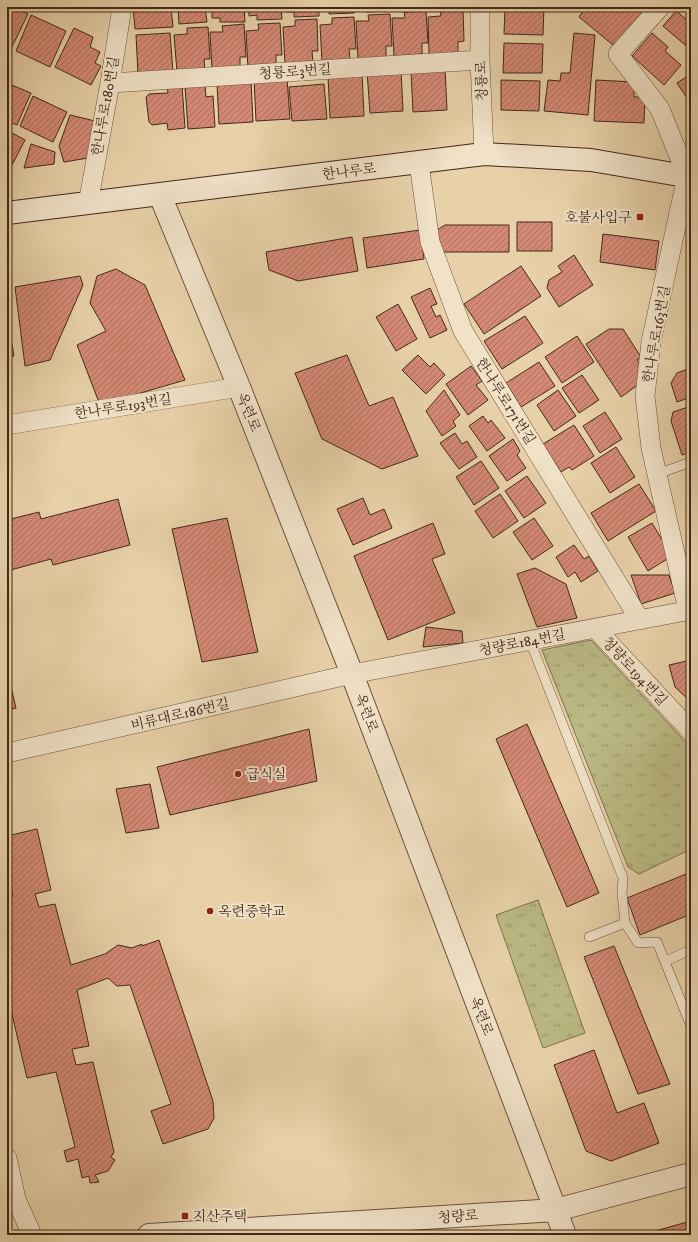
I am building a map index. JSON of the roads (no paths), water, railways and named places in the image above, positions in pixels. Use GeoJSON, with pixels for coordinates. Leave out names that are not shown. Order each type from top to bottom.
{"type":"FeatureCollection","features":[{"type":"Feature","properties":{"kind":"street","name":"한나루로180번길"},"geometry":{"type":"LineString","coordinates":[[88,204],[122,7]]}},
{"type":"Feature","properties":{"kind":"street","name":"청룡로"},"geometry":{"type":"LineString","coordinates":[[480,7],[480,60],[484,154]]}},
{"type":"Feature","properties":{"kind":"street"},"geometry":{"type":"LineString","coordinates":[[660,7],[618,54],[660,109],[688,169]]}},
{"type":"Feature","properties":{"kind":"street","name":"청룡로3번길"},"geometry":{"type":"LineString","coordinates":[[110,83],[480,60]]}},
{"type":"Feature","properties":{"kind":"street","name":"한나루로"},"geometry":{"type":"LineString","coordinates":[[7,213],[484,154],[591,160],[688,169]]}},
{"type":"Feature","properties":{"kind":"street","name":"한나루로171번길"},"geometry":{"type":"LineString","coordinates":[[419,163],[430,242],[463,331],[640,620]]}},
{"type":"Feature","properties":{"kind":"street","name":"한나루로163번길"},"geometry":{"type":"LineString","coordinates":[[688,169],[651,342],[646,396],[651,448],[690,610]]}},
{"type":"Feature","properties":{"kind":"street","name":"옥련로"},"geometry":{"type":"LineString","coordinates":[[160,195],[239,387],[352,674],[565,1235]]}},
{"type":"Feature","properties":{"kind":"street","name":"한나루로193번길"},"geometry":{"type":"LineString","coordinates":[[7,425],[239,387]]}},
{"type":"Feature","properties":{"kind":"street","name":"청량로184번길"},"geometry":{"type":"LineString","coordinates":[[352,674],[690,610]]}},
{"type":"Feature","properties":{"kind":"street","name":"청량로194번길"},"geometry":{"type":"LineString","coordinates":[[595,628],[691,731]]}},
{"type":"Feature","properties":{"kind":"street","name":"비류대로186번길"},"geometry":{"type":"LineString","coordinates":[[7,753],[352,674]]}},
{"type":"Feature","properties":{"kind":"street"},"geometry":{"type":"LineString","coordinates":[[7,1158],[12,1195],[32,1235]]}},
{"type":"Feature","properties":{"kind":"street","name":"청량로"},"geometry":{"type":"LineString","coordinates":[[149,1235],[556,1210],[691,1174]]}},
{"type":"Feature","properties":{"kind":"lane"},"geometry":{"type":"LineString","coordinates":[[657,474],[691,462]]}},
{"type":"Feature","properties":{"kind":"lane"},"geometry":{"type":"LineString","coordinates":[[530,641],[623,878],[622,893],[625,923],[638,943],[657,942],[691,1026]]}},
{"type":"Feature","properties":{"kind":"lane"},"geometry":{"type":"LineString","coordinates":[[589,937],[625,923]]}},
{"type":"Feature","properties":{"kind":"lane"},"geometry":{"type":"LineString","coordinates":[[665,961],[691,950]]}},
{"type":"Feature","properties":{"kind":"place","name":"호불사입구"},"geometry":{"type":"Point","coordinates":[640,217]}},
{"type":"Feature","properties":{"kind":"place","name":"급식실"},"geometry":{"type":"Point","coordinates":[238,774]}},
{"type":"Feature","properties":{"kind":"place","name":"옥련중학교"},"geometry":{"type":"Point","coordinates":[210,911]}},
{"type":"Feature","properties":{"kind":"place","name":"지산주택"},"geometry":{"type":"Point","coordinates":[185,1216]}}]}
